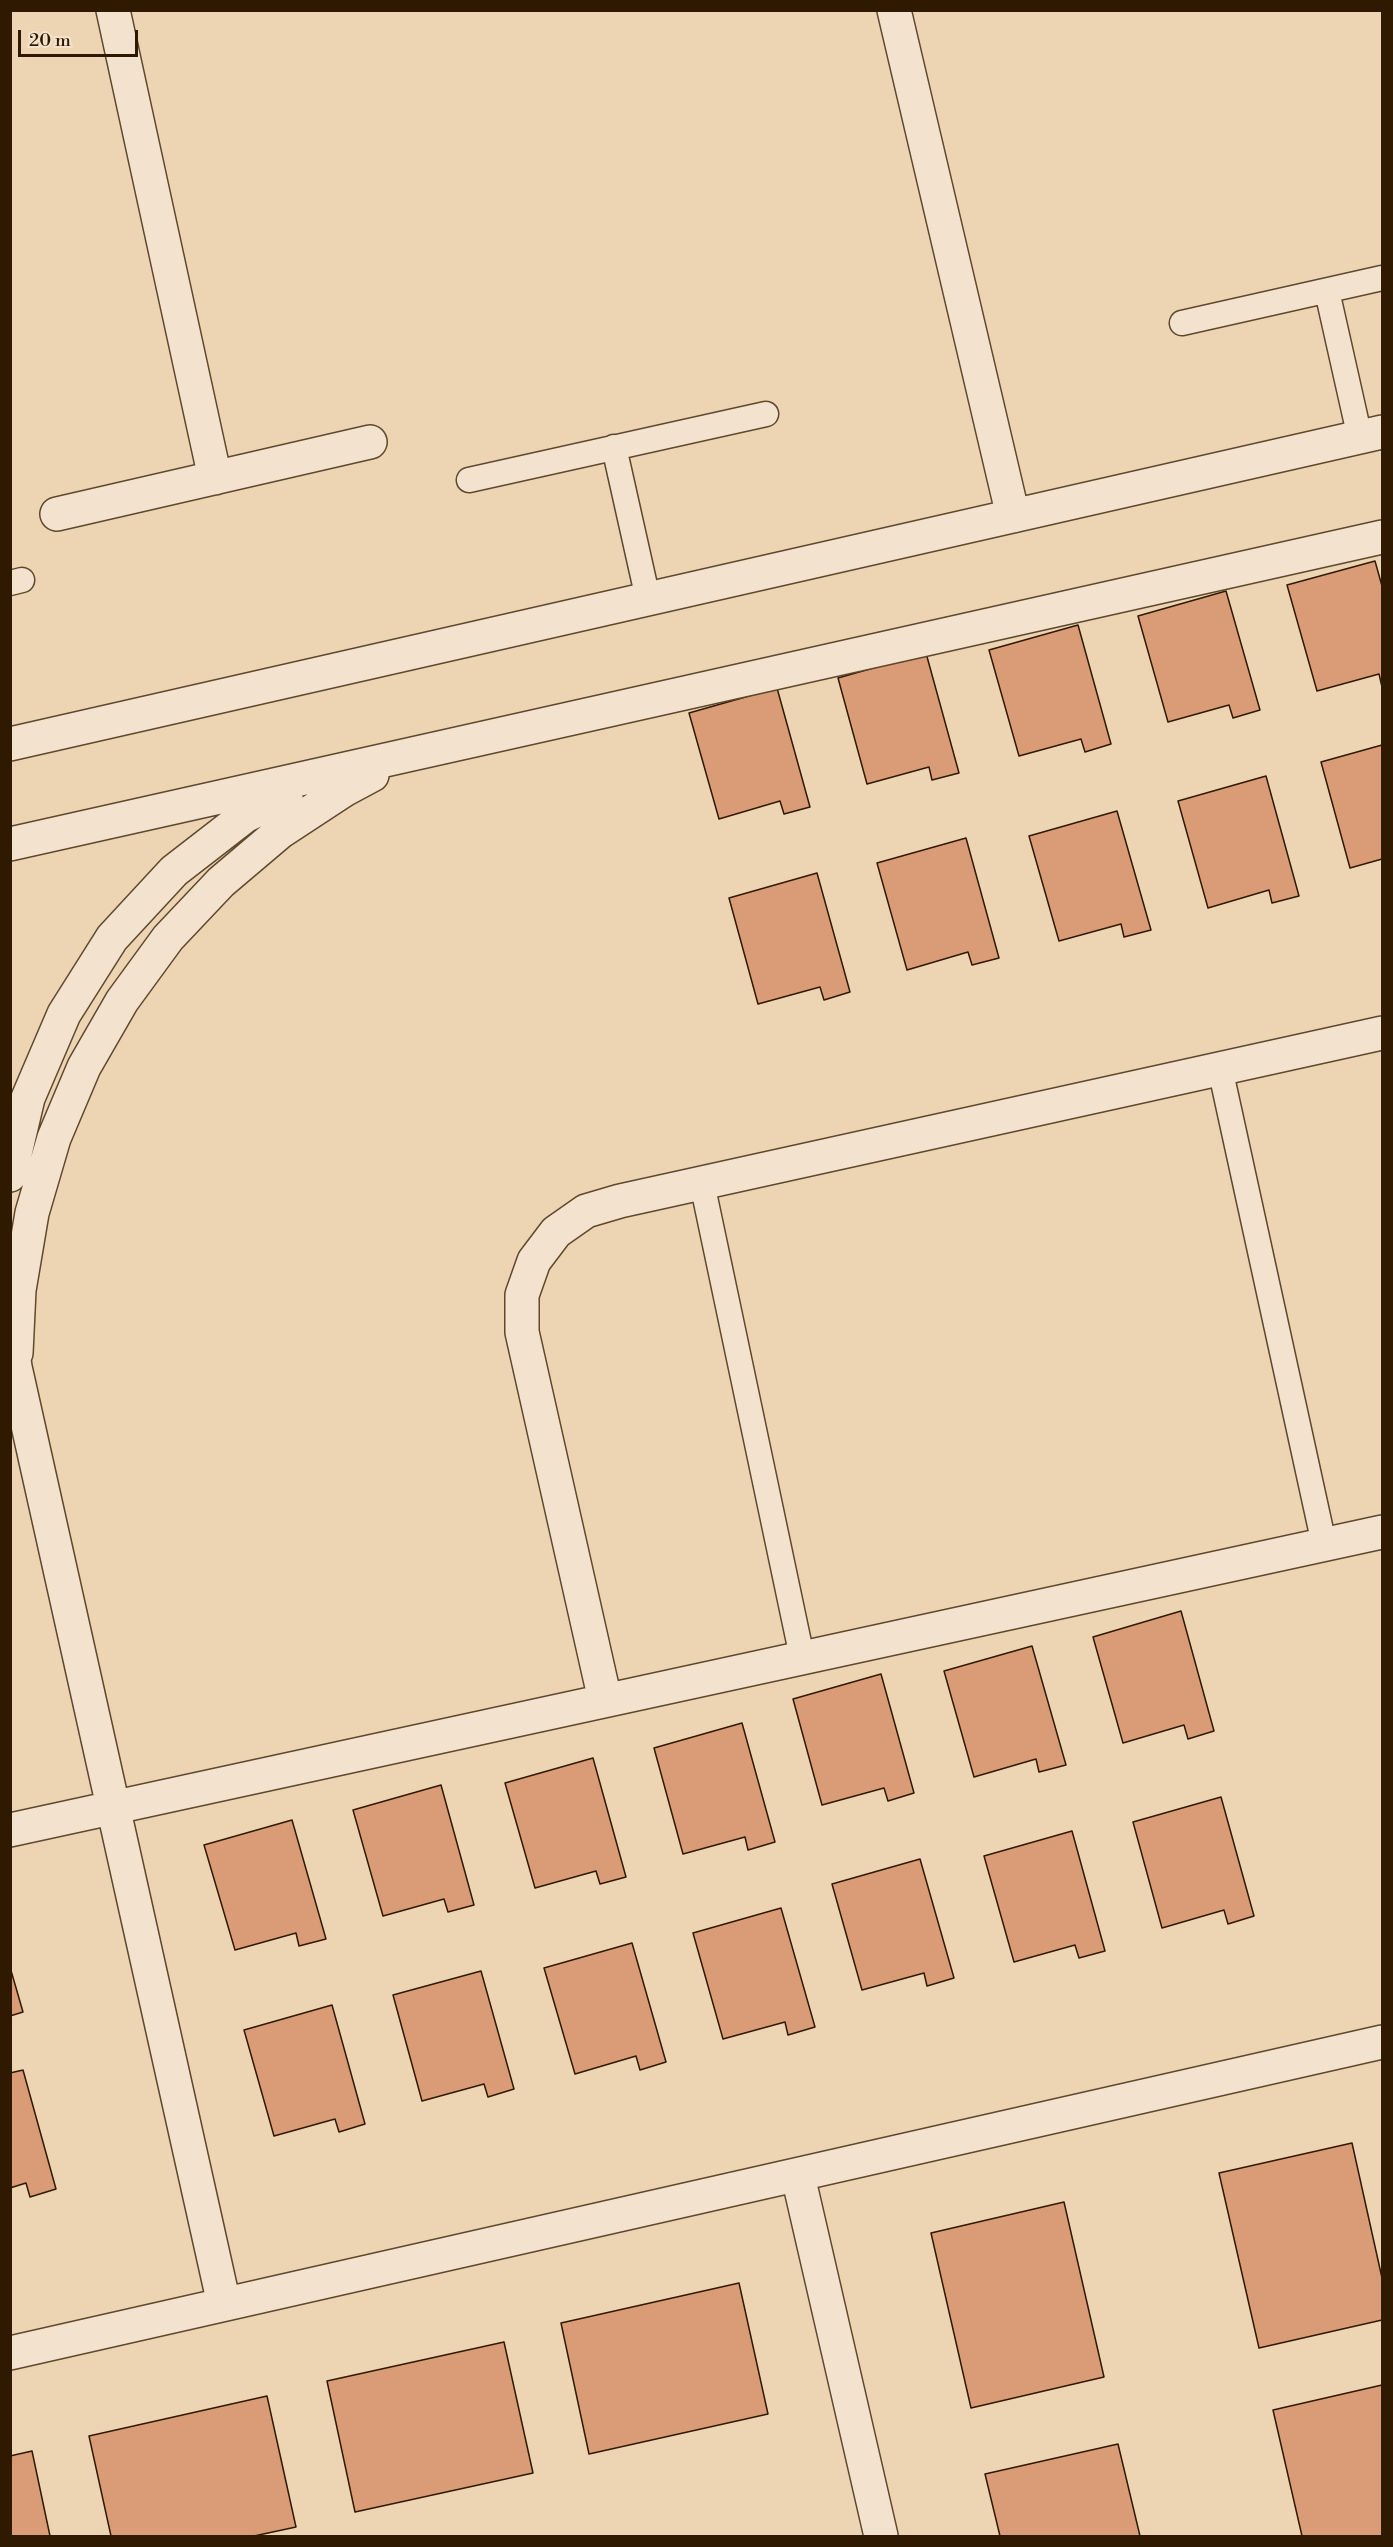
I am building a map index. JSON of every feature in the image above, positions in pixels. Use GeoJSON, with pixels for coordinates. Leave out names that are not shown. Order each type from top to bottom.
{"type":"FeatureCollection","features":[{"type":"Feature","properties":{"kind":"street"},"geometry":{"type":"LineString","coordinates":[[113,10],[215,478]]}},
{"type":"Feature","properties":{"kind":"street"},"geometry":{"type":"LineString","coordinates":[[894,10],[1013,516]]}},
{"type":"Feature","properties":{"kind":"street"},"geometry":{"type":"LineString","coordinates":[[10,744],[1371,435]]}},
{"type":"Feature","properties":{"kind":"street"},"geometry":{"type":"LineString","coordinates":[[57,514],[370,442]]}},
{"type":"Feature","properties":{"kind":"street"},"geometry":{"type":"LineString","coordinates":[[10,844],[1383,537]]}},
{"type":"Feature","properties":{"kind":"street"},"geometry":{"type":"LineString","coordinates":[[12,1360],[19,1290],[32,1213],[54,1138],[79,1077],[122,1000],[176,930],[221,882],[280,832],[344,789],[413,755]]}},
{"type":"Feature","properties":{"kind":"street"},"geometry":{"type":"LineString","coordinates":[[10,1175],[28,1098],[59,1024],[112,938],[174,871],[245,816],[326,775]]}},
{"type":"Feature","properties":{"kind":"street"},"geometry":{"type":"LineString","coordinates":[[605,1700],[522,1332],[522,1295],[534,1261],[556,1232],[586,1211],[620,1201],[1383,1033]]}},
{"type":"Feature","properties":{"kind":"street"},"geometry":{"type":"LineString","coordinates":[[10,1330],[12,1360],[224,2304]]}},
{"type":"Feature","properties":{"kind":"street"},"geometry":{"type":"LineString","coordinates":[[10,1830],[1383,1532]]}},
{"type":"Feature","properties":{"kind":"street"},"geometry":{"type":"LineString","coordinates":[[10,2353],[1383,2042]]}},
{"type":"Feature","properties":{"kind":"street"},"geometry":{"type":"LineString","coordinates":[[798,2176],[881,2536]]}},
{"type":"Feature","properties":{"kind":"lane"},"geometry":{"type":"LineString","coordinates":[[1182,323],[1383,278]]}},
{"type":"Feature","properties":{"kind":"lane"},"geometry":{"type":"LineString","coordinates":[[1327,291],[1371,435]]}},
{"type":"Feature","properties":{"kind":"lane"},"geometry":{"type":"LineString","coordinates":[[469,480],[766,414]]}},
{"type":"Feature","properties":{"kind":"lane"},"geometry":{"type":"LineString","coordinates":[[614,447],[648,599]]}},
{"type":"Feature","properties":{"kind":"lane"},"geometry":{"type":"LineString","coordinates":[[1220,1068],[1324,1544]]}},
{"type":"Feature","properties":{"kind":"lane"},"geometry":{"type":"LineString","coordinates":[[702,1183],[802,1657]]}},
{"type":"Feature","properties":{"kind":"building"},"geometry":{"type":"Polygon","coordinates":[[[1375,561],[1382,586],[1382,687],[1379,674],[1317,691],[1287,585],[1375,561]]]}},
{"type":"Feature","properties":{"kind":"building"},"geometry":{"type":"Polygon","coordinates":[[[1226,591],[1260,710],[1233,718],[1229,705],[1168,722],[1138,616],[1226,591]]]}},
{"type":"Feature","properties":{"kind":"building"},"geometry":{"type":"Polygon","coordinates":[[[1078,625],[1111,744],[1085,752],[1081,739],[1019,756],[989,650],[1078,625]]]}},
{"type":"Feature","properties":{"kind":"building"},"geometry":{"type":"Polygon","coordinates":[[[926,653],[959,773],[932,780],[929,767],[867,784],[838,678],[926,653]]]}},
{"type":"Feature","properties":{"kind":"building"},"geometry":{"type":"Polygon","coordinates":[[[777,688],[810,807],[784,814],[780,801],[719,819],[689,713],[777,688]]]}},
{"type":"Feature","properties":{"kind":"building"},"geometry":{"type":"Polygon","coordinates":[[[1382,745],[1382,859],[1350,868],[1321,762],[1382,745]]]}},
{"type":"Feature","properties":{"kind":"building"},"geometry":{"type":"Polygon","coordinates":[[[1266,776],[1299,896],[1272,903],[1269,890],[1208,908],[1178,801],[1266,776]]]}},
{"type":"Feature","properties":{"kind":"building"},"geometry":{"type":"Polygon","coordinates":[[[1117,811],[1151,930],[1124,937],[1121,924],[1059,941],[1029,836],[1117,811]]]}},
{"type":"Feature","properties":{"kind":"building"},"geometry":{"type":"Polygon","coordinates":[[[966,838],[999,958],[972,965],[968,952],[907,970],[877,863],[966,838]]]}},
{"type":"Feature","properties":{"kind":"building"},"geometry":{"type":"Polygon","coordinates":[[[817,873],[850,992],[824,1000],[820,987],[758,1004],[729,898],[817,873]]]}},
{"type":"Feature","properties":{"kind":"building"},"geometry":{"type":"Polygon","coordinates":[[[1181,1611],[1214,1731],[1188,1739],[1184,1725],[1123,1743],[1093,1637],[1181,1611]]]}},
{"type":"Feature","properties":{"kind":"building"},"geometry":{"type":"Polygon","coordinates":[[[1032,1646],[1066,1765],[1039,1772],[1036,1759],[974,1777],[944,1671],[1032,1646]]]}},
{"type":"Feature","properties":{"kind":"building"},"geometry":{"type":"Polygon","coordinates":[[[881,1674],[914,1793],[888,1801],[884,1788],[822,1805],[793,1699],[881,1674]]]}},
{"type":"Feature","properties":{"kind":"building"},"geometry":{"type":"Polygon","coordinates":[[[742,1723],[775,1842],[748,1850],[745,1837],[683,1854],[654,1748],[742,1723]]]}},
{"type":"Feature","properties":{"kind":"building"},"geometry":{"type":"Polygon","coordinates":[[[593,1758],[626,1877],[600,1884],[596,1871],[535,1888],[505,1783],[593,1758]]]}},
{"type":"Feature","properties":{"kind":"building"},"geometry":{"type":"Polygon","coordinates":[[[441,1785],[474,1905],[448,1912],[444,1899],[383,1916],[353,1810],[441,1785]]]}},
{"type":"Feature","properties":{"kind":"building"},"geometry":{"type":"Polygon","coordinates":[[[1221,1797],[1254,1916],[1228,1924],[1224,1910],[1162,1928],[1133,1822],[1221,1797]]]}},
{"type":"Feature","properties":{"kind":"building"},"geometry":{"type":"Polygon","coordinates":[[[292,1820],[326,1939],[299,1946],[296,1933],[235,1950],[204,1845],[292,1820]]]}},
{"type":"Feature","properties":{"kind":"building"},"geometry":{"type":"Polygon","coordinates":[[[1072,1831],[1105,1951],[1079,1958],[1075,1945],[1014,1962],[984,1856],[1072,1831]]]}},
{"type":"Feature","properties":{"kind":"building"},"geometry":{"type":"Polygon","coordinates":[[[920,1859],[954,1978],[927,1986],[924,1973],[862,1990],[832,1884],[920,1859]]]}},
{"type":"Feature","properties":{"kind":"building"},"geometry":{"type":"Polygon","coordinates":[[[781,1908],[815,2027],[788,2035],[785,2022],[723,2039],[693,1933],[781,1908]]]}},
{"type":"Feature","properties":{"kind":"building"},"geometry":{"type":"Polygon","coordinates":[[[632,1943],[666,2062],[640,2070],[636,2056],[575,2074],[544,1968],[632,1943]]]}},
{"type":"Feature","properties":{"kind":"building"},"geometry":{"type":"Polygon","coordinates":[[[10,1967],[23,2012],[10,2016],[10,1967]]]}},
{"type":"Feature","properties":{"kind":"building"},"geometry":{"type":"Polygon","coordinates":[[[481,1971],[514,2089],[488,2097],[484,2084],[422,2101],[393,1995],[481,1971]]]}},
{"type":"Feature","properties":{"kind":"building"},"geometry":{"type":"Polygon","coordinates":[[[332,2005],[365,2124],[339,2132],[335,2119],[274,2136],[244,2030],[332,2005]]]}},
{"type":"Feature","properties":{"kind":"building"},"geometry":{"type":"Polygon","coordinates":[[[23,2070],[56,2189],[30,2197],[26,2183],[10,2188],[10,2073],[23,2070]]]}},
{"type":"Feature","properties":{"kind":"building"},"geometry":{"type":"Polygon","coordinates":[[[1352,2143],[1382,2278],[1382,2320],[1259,2348],[1219,2173],[1352,2143]]]}},
{"type":"Feature","properties":{"kind":"building"},"geometry":{"type":"Polygon","coordinates":[[[1064,2202],[1104,2377],[971,2408],[931,2233],[1064,2202]]]}},
{"type":"Feature","properties":{"kind":"building"},"geometry":{"type":"Polygon","coordinates":[[[739,2283],[768,2414],[589,2454],[561,2323],[739,2283]]]}},
{"type":"Feature","properties":{"kind":"building"},"geometry":{"type":"Polygon","coordinates":[[[504,2342],[533,2473],[355,2512],[327,2381],[504,2342]]]}},
{"type":"Feature","properties":{"kind":"building"},"geometry":{"type":"Polygon","coordinates":[[[1382,2385],[1382,2536],[1302,2536],[1273,2410],[1382,2385]]]}},
{"type":"Feature","properties":{"kind":"building"},"geometry":{"type":"Polygon","coordinates":[[[267,2396],[296,2527],[254,2536],[111,2536],[89,2436],[267,2396]]]}},
{"type":"Feature","properties":{"kind":"building"},"geometry":{"type":"Polygon","coordinates":[[[1118,2444],[1140,2536],[1000,2536],[985,2474],[1118,2444]]]}},
{"type":"Feature","properties":{"kind":"building"},"geometry":{"type":"Polygon","coordinates":[[[32,2451],[50,2536],[10,2536],[10,2456],[32,2451]]]}}]}
